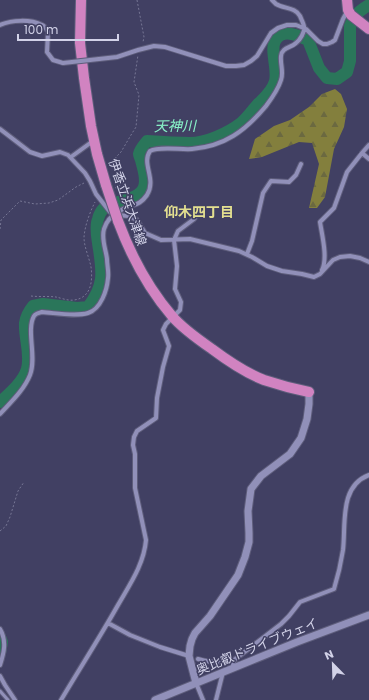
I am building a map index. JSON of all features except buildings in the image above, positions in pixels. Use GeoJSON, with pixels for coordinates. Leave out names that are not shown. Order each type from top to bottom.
{"type":"FeatureCollection","features":[{"type":"Feature","properties":{"kind":"main road","name":"伊香立浜大津線"},"geometry":{"type":"LineString","coordinates":[[81,0],[80,43],[94,140],[116,218],[124,239],[150,288],[173,317],[222,357],[263,380],[309,392]]}},
{"type":"Feature","properties":{"kind":"main road"},"geometry":{"type":"LineString","coordinates":[[348,8],[366,27]]}},
{"type":"Feature","properties":{"kind":"street"},"geometry":{"type":"LineString","coordinates":[[116,218],[123,209],[138,204],[142,201],[151,188],[147,157],[150,151],[156,149],[198,148],[213,145],[236,135],[251,123],[278,89],[283,72],[281,57],[282,52],[286,48],[297,43],[304,30],[299,14],[294,10],[276,4],[272,0]]}},
{"type":"Feature","properties":{"kind":"street"},"geometry":{"type":"LineString","coordinates":[[0,25],[14,21],[27,21],[43,25],[48,32],[47,52],[53,60],[62,63],[117,57],[154,46],[165,47],[226,66],[236,66],[244,65],[257,56],[271,33],[278,28],[287,25],[296,25],[322,44],[332,42],[335,40],[348,8]]}},
{"type":"Feature","properties":{"kind":"street"},"geometry":{"type":"LineString","coordinates":[[0,129],[30,152],[42,156],[60,152],[71,157],[85,172],[98,197],[116,218]]}},
{"type":"Feature","properties":{"kind":"street"},"geometry":{"type":"LineString","coordinates":[[71,157],[94,140]]}},
{"type":"Feature","properties":{"kind":"street"},"geometry":{"type":"LineString","coordinates":[[320,274],[324,267],[325,258],[320,222],[334,208],[347,172],[369,145]]}},
{"type":"Feature","properties":{"kind":"street"},"geometry":{"type":"LineString","coordinates":[[362,153],[369,159]]}},
{"type":"Feature","properties":{"kind":"street"},"geometry":{"type":"LineString","coordinates":[[247,254],[252,241],[263,193],[271,181],[289,182],[296,175],[301,164]]}},
{"type":"Feature","properties":{"kind":"street"},"geometry":{"type":"LineString","coordinates":[[61,700],[108,623],[137,571],[146,548],[144,529],[135,488],[134,437],[137,431],[156,418],[163,367],[169,346],[163,330],[166,324],[180,310],[181,302],[175,289],[177,266],[174,240],[178,231],[194,219],[198,214]]}},
{"type":"Feature","properties":{"kind":"street"},"geometry":{"type":"LineString","coordinates":[[0,414],[18,394],[31,374],[33,366],[32,326],[34,317],[42,312],[77,315],[89,313],[96,308],[102,300],[106,291],[108,277],[103,241],[104,231],[108,221],[129,216],[137,220],[145,233],[161,240],[190,239],[239,251],[267,266],[282,271],[314,277],[320,274],[333,260],[340,257],[350,256],[369,262]]}},
{"type":"Feature","properties":{"kind":"street"},"geometry":{"type":"LineString","coordinates":[[203,700],[196,683],[189,656],[190,646],[195,633],[210,616],[238,575],[249,542],[248,511],[251,489],[261,476],[290,454],[301,438],[307,419],[309,392]]}},
{"type":"Feature","properties":{"kind":"street"},"geometry":{"type":"LineString","coordinates":[[198,659],[234,665],[238,657],[281,624],[300,602],[334,589],[343,549],[344,518],[350,491],[356,483],[369,475]]}},
{"type":"Feature","properties":{"kind":"street","name":"奥比叡ドライブウェイ"},"geometry":{"type":"LineString","coordinates":[[155,700],[223,672],[234,665],[369,615]]}},
{"type":"Feature","properties":{"kind":"street"},"geometry":{"type":"LineString","coordinates":[[108,623],[130,635],[189,656]]}},
{"type":"Feature","properties":{"kind":"street"},"geometry":{"type":"LineString","coordinates":[[0,629],[5,645],[0,665]]}},
{"type":"Feature","properties":{"kind":"street"},"geometry":{"type":"LineString","coordinates":[[216,700],[223,672]]}},
{"type":"Feature","properties":{"kind":"street"},"geometry":{"type":"LineString","coordinates":[[0,676],[15,700]]}},
{"type":"Feature","properties":{"kind":"lane"},"geometry":{"type":"LineString","coordinates":[[0,691],[8,700]]}},
{"type":"Feature","properties":{"kind":"path"},"geometry":{"type":"LineString","coordinates":[[108,188],[122,184],[124,180],[124,175],[115,160],[136,127],[139,95],[134,82],[140,49],[144,37],[137,0]]}},
{"type":"Feature","properties":{"kind":"path"},"geometry":{"type":"LineString","coordinates":[[0,229],[1,220],[20,201],[35,204],[49,203],[58,200],[76,187],[90,181]]}},
{"type":"Feature","properties":{"kind":"path"},"geometry":{"type":"LineString","coordinates":[[31,296],[73,300],[80,299],[87,294],[92,276],[84,237],[88,217],[98,197]]}},
{"type":"Feature","properties":{"kind":"path"},"geometry":{"type":"LineString","coordinates":[[0,531],[6,526],[18,491],[24,482]]}},
{"type":"Feature","properties":{"kind":"green space"},"geometry":{"type":"Polygon","coordinates":[[[335,89],[341,94],[347,109],[344,127],[334,149],[325,197],[317,208],[309,208],[319,164],[312,143],[299,142],[262,157],[249,159],[255,139],[274,126],[290,120],[309,107],[322,94],[335,89]]]}},
{"type":"Feature","properties":{"kind":"waterway","name":"天神川"},"geometry":{"type":"LineString","coordinates":[[0,402],[19,383],[27,369],[28,351],[25,323],[26,318],[33,306],[43,304],[77,308],[88,307],[94,299],[98,291],[101,276],[101,261],[96,231],[98,218],[104,208],[108,205],[132,198],[141,192],[145,184],[145,177],[139,154],[147,141],[196,143],[223,134],[241,123],[268,94],[274,85],[276,71],[273,50],[275,41],[282,35],[290,34],[308,40],[319,68],[327,78],[337,79],[347,72],[350,61],[350,26],[353,19],[362,9],[369,5]]}},
{"type":"Feature","properties":{"kind":"waterway","name":"天神川"},"geometry":{"type":"LineString","coordinates":[[0,637],[2,642],[0,653]]}},
{"type":"Feature","properties":{"kind":"district","name":"仰木四丁目"},"geometry":{"type":"Point","coordinates":[199,212]}}]}
